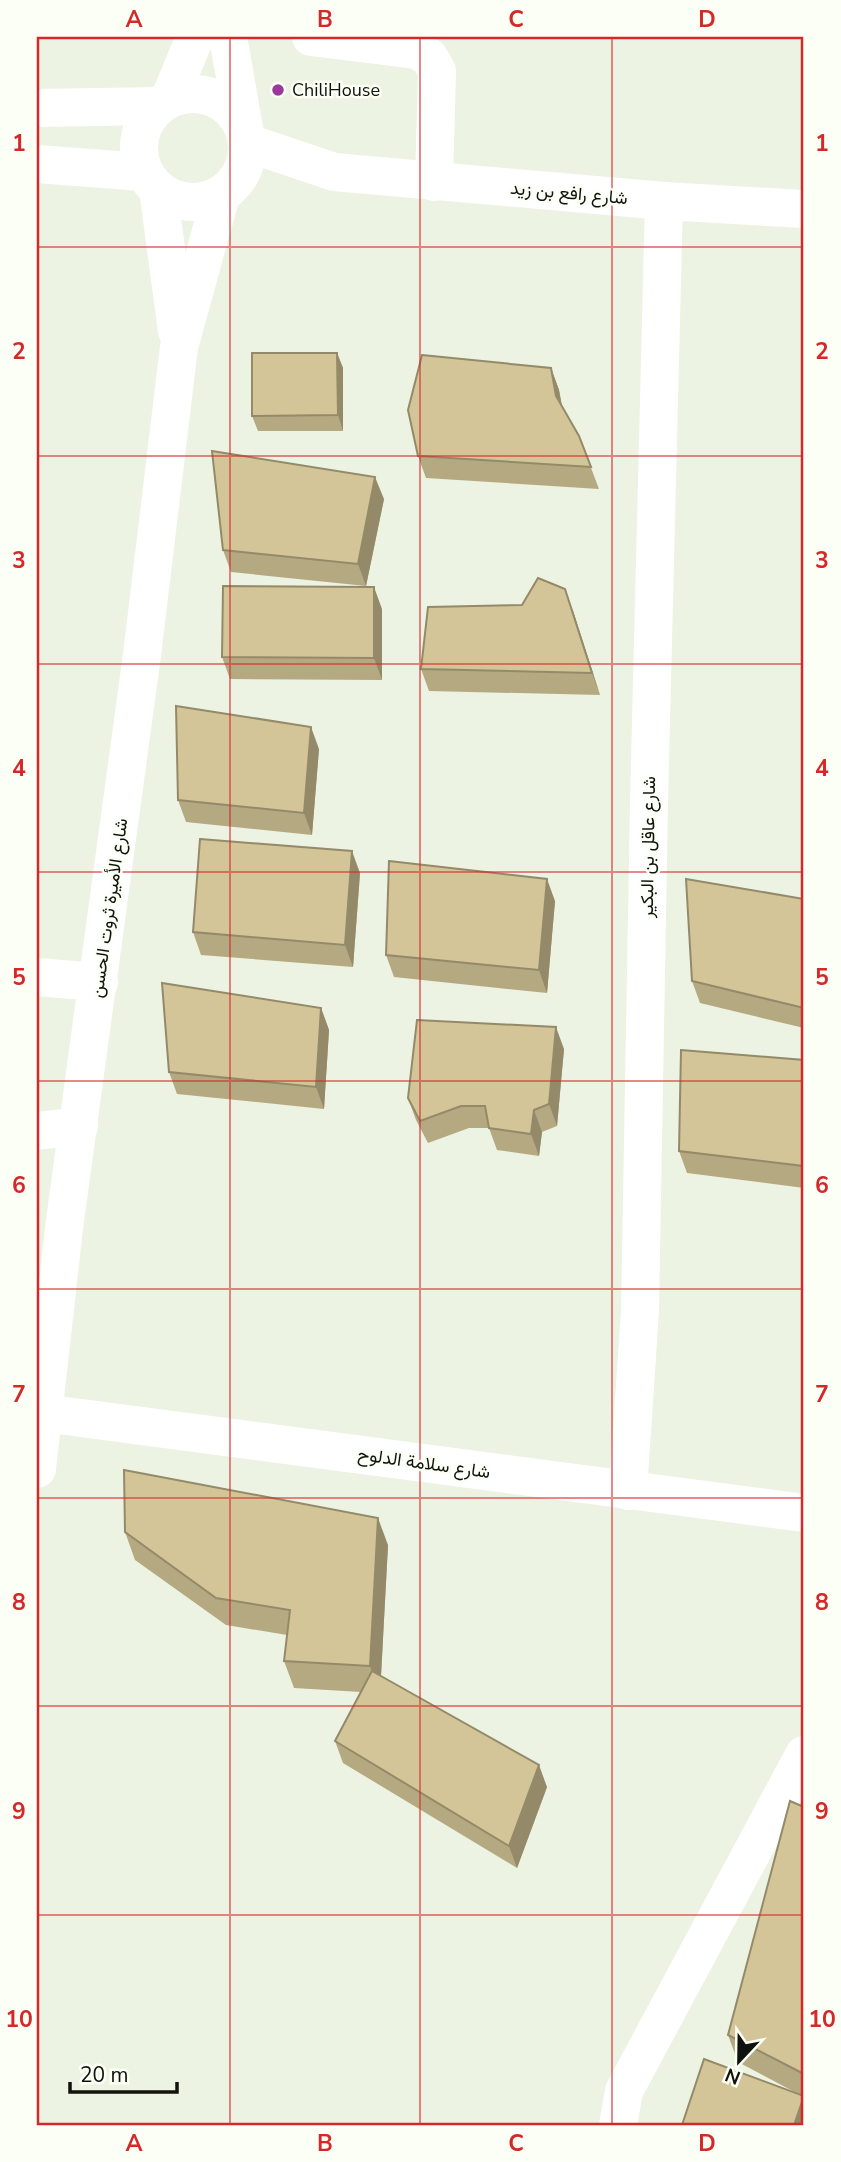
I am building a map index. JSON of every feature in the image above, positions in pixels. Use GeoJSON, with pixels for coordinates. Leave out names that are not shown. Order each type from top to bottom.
{"type":"FeatureCollection","features":[{"type":"Feature","properties":{"kind":"street"},"geometry":{"type":"LineString","coordinates":[[150,181],[139,154],[139,137],[146,120],[164,102],[195,37]]}},
{"type":"Feature","properties":{"kind":"street"},"geometry":{"type":"LineString","coordinates":[[37,164],[150,181],[172,198],[189,203],[226,191],[242,175],[246,136],[228,37]]}},
{"type":"Feature","properties":{"kind":"street"},"geometry":{"type":"LineString","coordinates":[[311,37],[416,50],[429,57],[437,71],[434,182]]}},
{"type":"Feature","properties":{"kind":"street"},"geometry":{"type":"LineString","coordinates":[[37,108],[164,102],[192,93],[214,97],[232,109],[246,136]]}},
{"type":"Feature","properties":{"kind":"street","name":"شارع رافع بن زيد"},"geometry":{"type":"LineString","coordinates":[[246,136],[334,172]]}},
{"type":"Feature","properties":{"kind":"street","name":"شارع رافع بن زيد"},"geometry":{"type":"LineString","coordinates":[[226,191],[334,172],[664,201],[804,209]]}},
{"type":"Feature","properties":{"kind":"street","name":"شارع الأميرة ثروت الحسن"},"geometry":{"type":"LineString","coordinates":[[150,181],[179,347]]}},
{"type":"Feature","properties":{"kind":"street","name":"شارع الأميرة ثروت الحسن"},"geometry":{"type":"LineString","coordinates":[[37,1469],[43,1413],[45,1322],[79,1126],[99,982],[179,347],[226,191]]}},
{"type":"Feature","properties":{"kind":"street","name":"شارع عاقل بن البكير"},"geometry":{"type":"LineString","coordinates":[[628,1491],[640,1311],[664,201]]}},
{"type":"Feature","properties":{"kind":"street"},"geometry":{"type":"LineString","coordinates":[[37,977],[99,982]]}},
{"type":"Feature","properties":{"kind":"street"},"geometry":{"type":"LineString","coordinates":[[37,1130],[79,1126]]}},
{"type":"Feature","properties":{"kind":"street","name":"شارع سلامة الدلوح"},"geometry":{"type":"LineString","coordinates":[[43,1413],[804,1513]]}},
{"type":"Feature","properties":{"kind":"street"},"geometry":{"type":"LineString","coordinates":[[618,2125],[624,2091],[804,1755]]}},
{"type":"Feature","properties":{"kind":"building"},"geometry":{"type":"Polygon","coordinates":[[[252,353],[337,353],[338,415],[252,416],[252,353]]]}},
{"type":"Feature","properties":{"kind":"building"},"geometry":{"type":"Polygon","coordinates":[[[422,355],[551,368],[556,396],[579,436],[591,467],[418,456],[408,410],[422,355]]]}},
{"type":"Feature","properties":{"kind":"building"},"geometry":{"type":"Polygon","coordinates":[[[212,451],[375,477],[358,564],[223,550],[212,451]]]}},
{"type":"Feature","properties":{"kind":"building"},"geometry":{"type":"Polygon","coordinates":[[[538,578],[565,589],[592,673],[421,669],[428,607],[522,605],[538,578]]]}},
{"type":"Feature","properties":{"kind":"building"},"geometry":{"type":"Polygon","coordinates":[[[223,586],[374,587],[374,658],[222,657],[223,586]]]}},
{"type":"Feature","properties":{"kind":"building"},"geometry":{"type":"Polygon","coordinates":[[[176,706],[311,727],[304,813],[178,800],[176,706]]]}},
{"type":"Feature","properties":{"kind":"building"},"geometry":{"type":"Polygon","coordinates":[[[200,839],[352,851],[345,945],[193,932],[200,839]]]}},
{"type":"Feature","properties":{"kind":"building"},"geometry":{"type":"Polygon","coordinates":[[[389,861],[547,879],[539,970],[386,955],[389,861]]]}},
{"type":"Feature","properties":{"kind":"building"},"geometry":{"type":"Polygon","coordinates":[[[686,879],[804,899],[804,1008],[692,981],[686,879]]]}},
{"type":"Feature","properties":{"kind":"building"},"geometry":{"type":"Polygon","coordinates":[[[162,983],[321,1008],[316,1087],[169,1072],[162,983]]]}},
{"type":"Feature","properties":{"kind":"building"},"geometry":{"type":"Polygon","coordinates":[[[417,1020],[556,1027],[549,1104],[534,1110],[531,1134],[489,1128],[485,1106],[461,1106],[420,1121],[408,1098],[417,1020]]]}},
{"type":"Feature","properties":{"kind":"building"},"geometry":{"type":"Polygon","coordinates":[[[681,1050],[804,1060],[804,1166],[679,1151],[681,1050]]]}},
{"type":"Feature","properties":{"kind":"building"},"geometry":{"type":"Polygon","coordinates":[[[124,1470],[378,1518],[370,1666],[284,1661],[290,1610],[216,1598],[125,1532],[124,1470]]]}},
{"type":"Feature","properties":{"kind":"building"},"geometry":{"type":"Polygon","coordinates":[[[372,1671],[539,1765],[509,1846],[335,1741],[372,1671]]]}},
{"type":"Feature","properties":{"kind":"building"},"geometry":{"type":"Polygon","coordinates":[[[790,1801],[804,1807],[804,2074],[728,2035],[790,1801]]]}},
{"type":"Feature","properties":{"kind":"building"},"geometry":{"type":"Polygon","coordinates":[[[704,2059],[804,2096],[794,2125],[682,2125],[704,2059]]]}},
{"type":"Feature","properties":{"kind":"place","name":"ChiliHouse"},"geometry":{"type":"Point","coordinates":[278,90]}}]}
